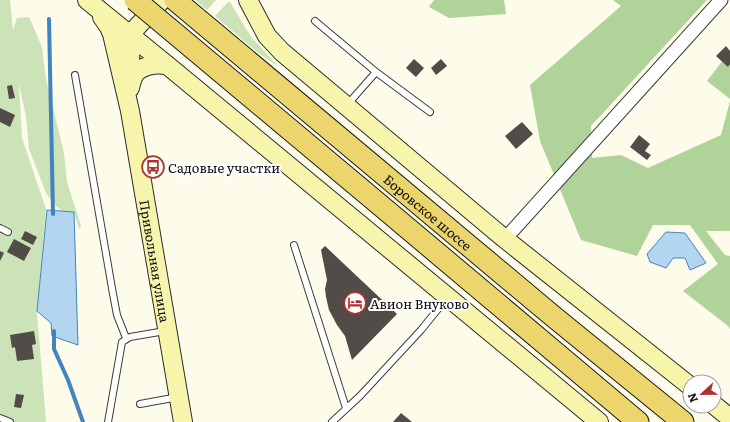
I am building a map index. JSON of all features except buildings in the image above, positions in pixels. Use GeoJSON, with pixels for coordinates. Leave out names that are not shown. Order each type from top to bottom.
{"type":"FeatureCollection","features":[{"type":"Feature","properties":{"kind":"main road"},"geometry":{"type":"LineString","coordinates":[[87,0],[167,64],[599,422]]}},
{"type":"Feature","properties":{"kind":"main road"},"geometry":{"type":"LineString","coordinates":[[87,0],[100,14],[109,27],[114,41],[128,100]]}},
{"type":"Feature","properties":{"kind":"main road","name":"Боровское шоссе"},"geometry":{"type":"LineString","coordinates":[[135,0],[638,422]]}},
{"type":"Feature","properties":{"kind":"main road","name":"Боровское шоссе"},"geometry":{"type":"LineString","coordinates":[[175,0],[683,422]]}},
{"type":"Feature","properties":{"kind":"main road"},"geometry":{"type":"LineString","coordinates":[[237,0],[256,27],[282,52],[505,239],[682,380]]}},
{"type":"Feature","properties":{"kind":"main road"},"geometry":{"type":"LineString","coordinates":[[248,0],[271,41]]}},
{"type":"Feature","properties":{"kind":"main road"},"geometry":{"type":"LineString","coordinates":[[113,21],[128,22],[157,5]]}},
{"type":"Feature","properties":{"kind":"main road"},"geometry":{"type":"LineString","coordinates":[[128,100],[131,50],[130,35],[157,5]]}},
{"type":"Feature","properties":{"kind":"main road"},"geometry":{"type":"LineString","coordinates":[[128,100],[132,80],[138,71],[155,64],[167,64]]}},
{"type":"Feature","properties":{"kind":"main road","name":"Привольная улица"},"geometry":{"type":"LineString","coordinates":[[128,100],[183,422]]}},
{"type":"Feature","properties":{"kind":"main road"},"geometry":{"type":"LineString","coordinates":[[722,412],[730,418]]}},
{"type":"Feature","properties":{"kind":"street"},"geometry":{"type":"LineString","coordinates":[[505,239],[721,0]]}},
{"type":"Feature","properties":{"kind":"lane"},"geometry":{"type":"LineString","coordinates":[[315,20],[376,72],[430,112]]}},
{"type":"Feature","properties":{"kind":"lane"},"geometry":{"type":"LineString","coordinates":[[346,106],[376,72]]}},
{"type":"Feature","properties":{"kind":"lane"},"geometry":{"type":"LineString","coordinates":[[75,75],[117,315],[126,338]]}},
{"type":"Feature","properties":{"kind":"lane"},"geometry":{"type":"LineString","coordinates":[[0,228],[8,232]]}},
{"type":"Feature","properties":{"kind":"lane"},"geometry":{"type":"LineString","coordinates":[[294,245],[346,408]]}},
{"type":"Feature","properties":{"kind":"lane"},"geometry":{"type":"LineString","coordinates":[[332,422],[360,396],[421,330],[448,297]]}},
{"type":"Feature","properties":{"kind":"lane"},"geometry":{"type":"LineString","coordinates":[[108,422],[122,342],[126,338],[167,330]]}},
{"type":"Feature","properties":{"kind":"lane"},"geometry":{"type":"LineString","coordinates":[[140,404],[179,397]]}},
{"type":"Feature","properties":{"kind":"lane"},"geometry":{"type":"LineString","coordinates":[[0,418],[10,422]]}},
{"type":"Feature","properties":{"kind":"green space"},"geometry":{"type":"Polygon","coordinates":[[[0,0],[10,0],[13,30],[17,18],[29,17],[42,47],[46,79],[64,153],[67,182],[81,226],[79,229],[74,212],[62,211],[46,193],[29,149],[26,116],[19,84],[22,138],[46,209],[37,313],[46,422],[0,422],[0,0]]]}},
{"type":"Feature","properties":{"kind":"green space"},"geometry":{"type":"Polygon","coordinates":[[[195,0],[216,0],[207,10],[195,0]]]}},
{"type":"Feature","properties":{"kind":"green space"},"geometry":{"type":"Polygon","coordinates":[[[434,0],[504,0],[506,14],[449,18],[429,7],[434,0]]]}},
{"type":"Feature","properties":{"kind":"green space"},"geometry":{"type":"Polygon","coordinates":[[[613,0],[707,0],[591,126],[592,158],[621,155],[648,168],[721,135],[730,101],[730,231],[706,231],[725,255],[730,256],[730,329],[683,291],[718,264],[690,225],[653,225],[637,256],[581,240],[540,141],[530,85],[621,6],[613,0]]]}},
{"type":"Feature","properties":{"kind":"green space"},"geometry":{"type":"Polygon","coordinates":[[[228,2],[230,2],[251,37],[279,67],[257,52],[215,16],[228,2]]]}},
{"type":"Feature","properties":{"kind":"green space"},"geometry":{"type":"Polygon","coordinates":[[[727,55],[730,59],[730,99],[707,81],[727,55]]]}},
{"type":"Feature","properties":{"kind":"water"},"geometry":{"type":"Polygon","coordinates":[[[47,210],[74,212],[78,345],[52,336],[51,323],[37,311],[47,210]]]}},
{"type":"Feature","properties":{"kind":"water"},"geometry":{"type":"Polygon","coordinates":[[[666,232],[685,233],[706,263],[690,270],[685,258],[673,258],[666,268],[650,262],[647,254],[666,232]]]}},
{"type":"Feature","properties":{"kind":"waterway"},"geometry":{"type":"LineString","coordinates":[[49,19],[53,214]]}},
{"type":"Feature","properties":{"kind":"waterway"},"geometry":{"type":"LineString","coordinates":[[54,331],[54,349],[68,380],[83,422]]}},
{"type":"Feature","properties":{"kind":"place","name":"Садовые участки"},"geometry":{"type":"Point","coordinates":[153,167]}},
{"type":"Feature","properties":{"kind":"place","name":"Авион Внуково"},"geometry":{"type":"Point","coordinates":[355,303]}}]}
